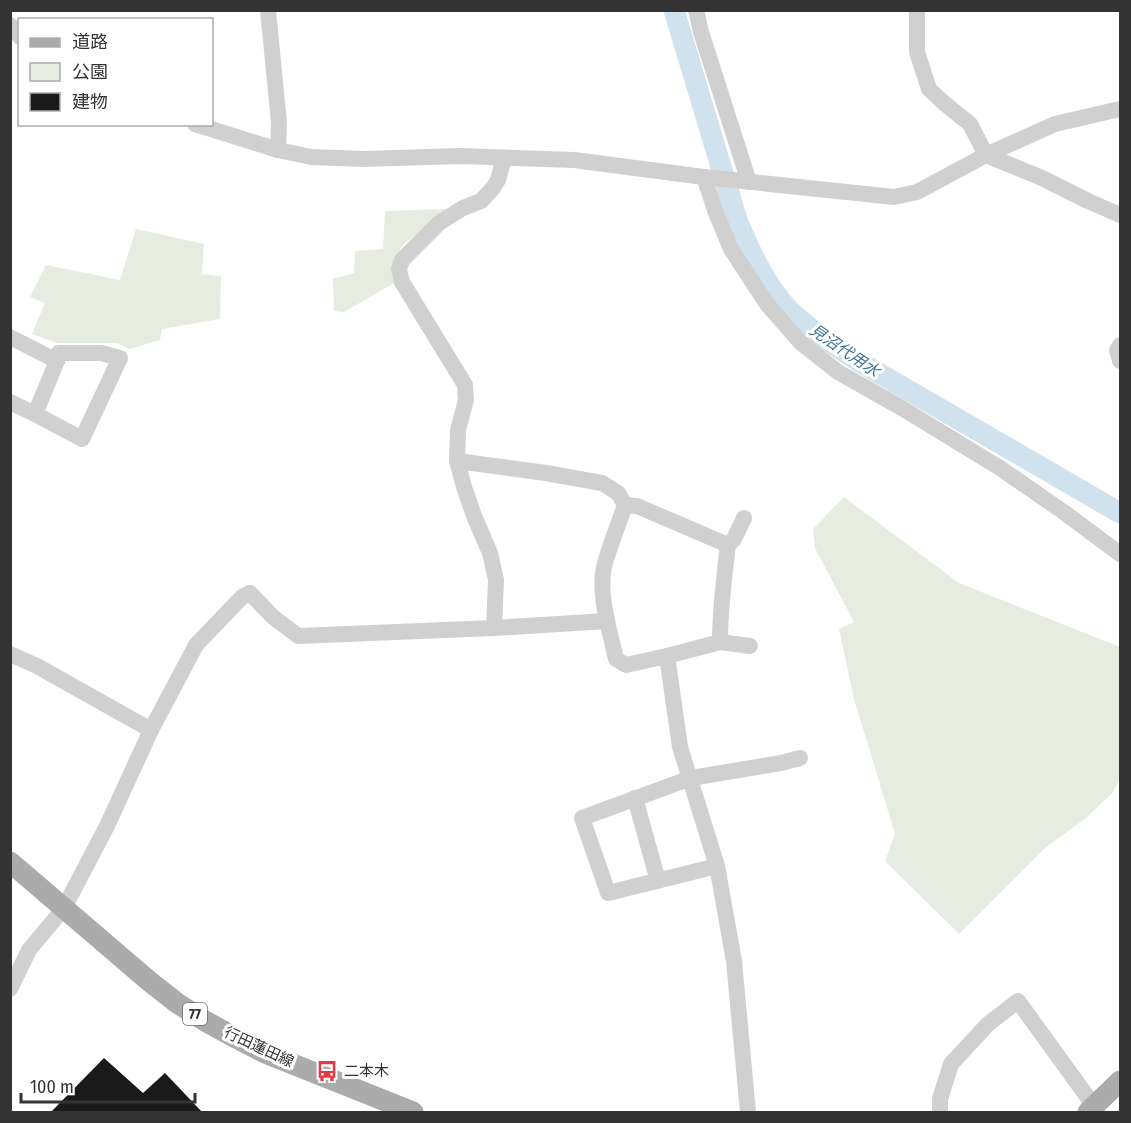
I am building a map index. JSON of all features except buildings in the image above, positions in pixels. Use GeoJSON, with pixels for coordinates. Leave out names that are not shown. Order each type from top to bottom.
{"type":"FeatureCollection","features":[{"type":"Feature","properties":{"kind":"main road","name":"行田蓮田線"},"geometry":{"type":"LineString","coordinates":[[10,862],[149,981],[205,1021],[265,1053],[404,1111]]}},
{"type":"Feature","properties":{"kind":"main road"},"geometry":{"type":"LineString","coordinates":[[1091,1109],[1120,1081]]}},
{"type":"Feature","properties":{"kind":"street"},"geometry":{"type":"LineString","coordinates":[[268,10],[279,123],[278,150]]}},
{"type":"Feature","properties":{"kind":"street"},"geometry":{"type":"LineString","coordinates":[[696,10],[746,182]]}},
{"type":"Feature","properties":{"kind":"street"},"geometry":{"type":"LineString","coordinates":[[917,10],[917,52],[929,89],[970,124],[986,155],[1042,178],[1120,215]]}},
{"type":"Feature","properties":{"kind":"street"},"geometry":{"type":"LineString","coordinates":[[201,126],[278,150],[311,157],[364,159],[460,156],[574,160],[746,182],[894,197],[917,192],[986,155],[1055,124],[1120,109]]}},
{"type":"Feature","properties":{"kind":"street"},"geometry":{"type":"LineString","coordinates":[[494,628],[496,580],[490,553],[474,516],[457,461],[458,430],[466,400],[465,385],[402,282],[399,269],[402,260],[439,223],[463,208],[481,201],[498,180],[504,158]]}},
{"type":"Feature","properties":{"kind":"street"},"geometry":{"type":"LineString","coordinates":[[707,177],[716,213],[731,249],[767,304],[801,343],[838,372],[1000,468],[1120,554]]}},
{"type":"Feature","properties":{"kind":"street"},"geometry":{"type":"LineString","coordinates":[[10,337],[57,361]]}},
{"type":"Feature","properties":{"kind":"street"},"geometry":{"type":"LineString","coordinates":[[1120,345],[1117,350],[1120,360]]}},
{"type":"Feature","properties":{"kind":"street"},"geometry":{"type":"LineString","coordinates":[[10,402],[82,439],[120,358],[101,353],[59,353],[34,414]]}},
{"type":"Feature","properties":{"kind":"street"},"geometry":{"type":"LineString","coordinates":[[457,461],[602,483],[618,493],[625,505],[604,567],[603,585],[607,621],[616,659],[626,665],[720,642],[750,646]]}},
{"type":"Feature","properties":{"kind":"street"},"geometry":{"type":"LineString","coordinates":[[625,505],[637,506],[729,545]]}},
{"type":"Feature","properties":{"kind":"street"},"geometry":{"type":"LineString","coordinates":[[720,642],[720,619],[729,545],[744,518]]}},
{"type":"Feature","properties":{"kind":"street"},"geometry":{"type":"LineString","coordinates":[[10,989],[29,950],[64,908],[107,826],[151,730],[196,645],[242,597],[250,593],[298,636],[607,621]]}},
{"type":"Feature","properties":{"kind":"street"},"geometry":{"type":"LineString","coordinates":[[10,654],[37,666],[151,730]]}},
{"type":"Feature","properties":{"kind":"street"},"geometry":{"type":"LineString","coordinates":[[667,656],[680,747],[717,866],[734,962],[748,1113]]}},
{"type":"Feature","properties":{"kind":"street"},"geometry":{"type":"LineString","coordinates":[[717,866],[608,893],[582,818],[691,778],[781,764],[800,758]]}},
{"type":"Feature","properties":{"kind":"street"},"geometry":{"type":"LineString","coordinates":[[634,798],[658,881]]}},
{"type":"Feature","properties":{"kind":"street"},"geometry":{"type":"LineString","coordinates":[[940,1113],[940,1099],[951,1064],[988,1024],[1018,1001],[1091,1109]]}},
{"type":"Feature","properties":{"kind":"green space"},"geometry":{"type":"Polygon","coordinates":[[[446,209],[401,247],[395,267],[396,282],[344,312],[334,311],[333,279],[354,273],[355,251],[383,249],[385,211],[446,209]]]}},
{"type":"Feature","properties":{"kind":"green space"},"geometry":{"type":"Polygon","coordinates":[[[136,229],[204,244],[202,274],[221,276],[220,319],[162,329],[160,340],[130,349],[116,343],[57,343],[32,334],[45,303],[30,297],[46,265],[120,280],[136,229]]]}},
{"type":"Feature","properties":{"kind":"green space"},"geometry":{"type":"Polygon","coordinates":[[[844,497],[959,583],[1120,647],[1120,780],[1112,793],[1086,818],[1045,848],[959,934],[885,861],[895,834],[854,699],[839,629],[854,622],[815,548],[813,529],[844,497]]]}},
{"type":"Feature","properties":{"kind":"waterway","name":"見沼代用水"},"geometry":{"type":"LineString","coordinates":[[674,10],[737,220],[765,278],[788,309],[815,332],[863,364],[1120,513]]}},
{"type":"Feature","properties":{"kind":"place","name":"二本木"},"geometry":{"type":"Point","coordinates":[327,1071]}}]}
